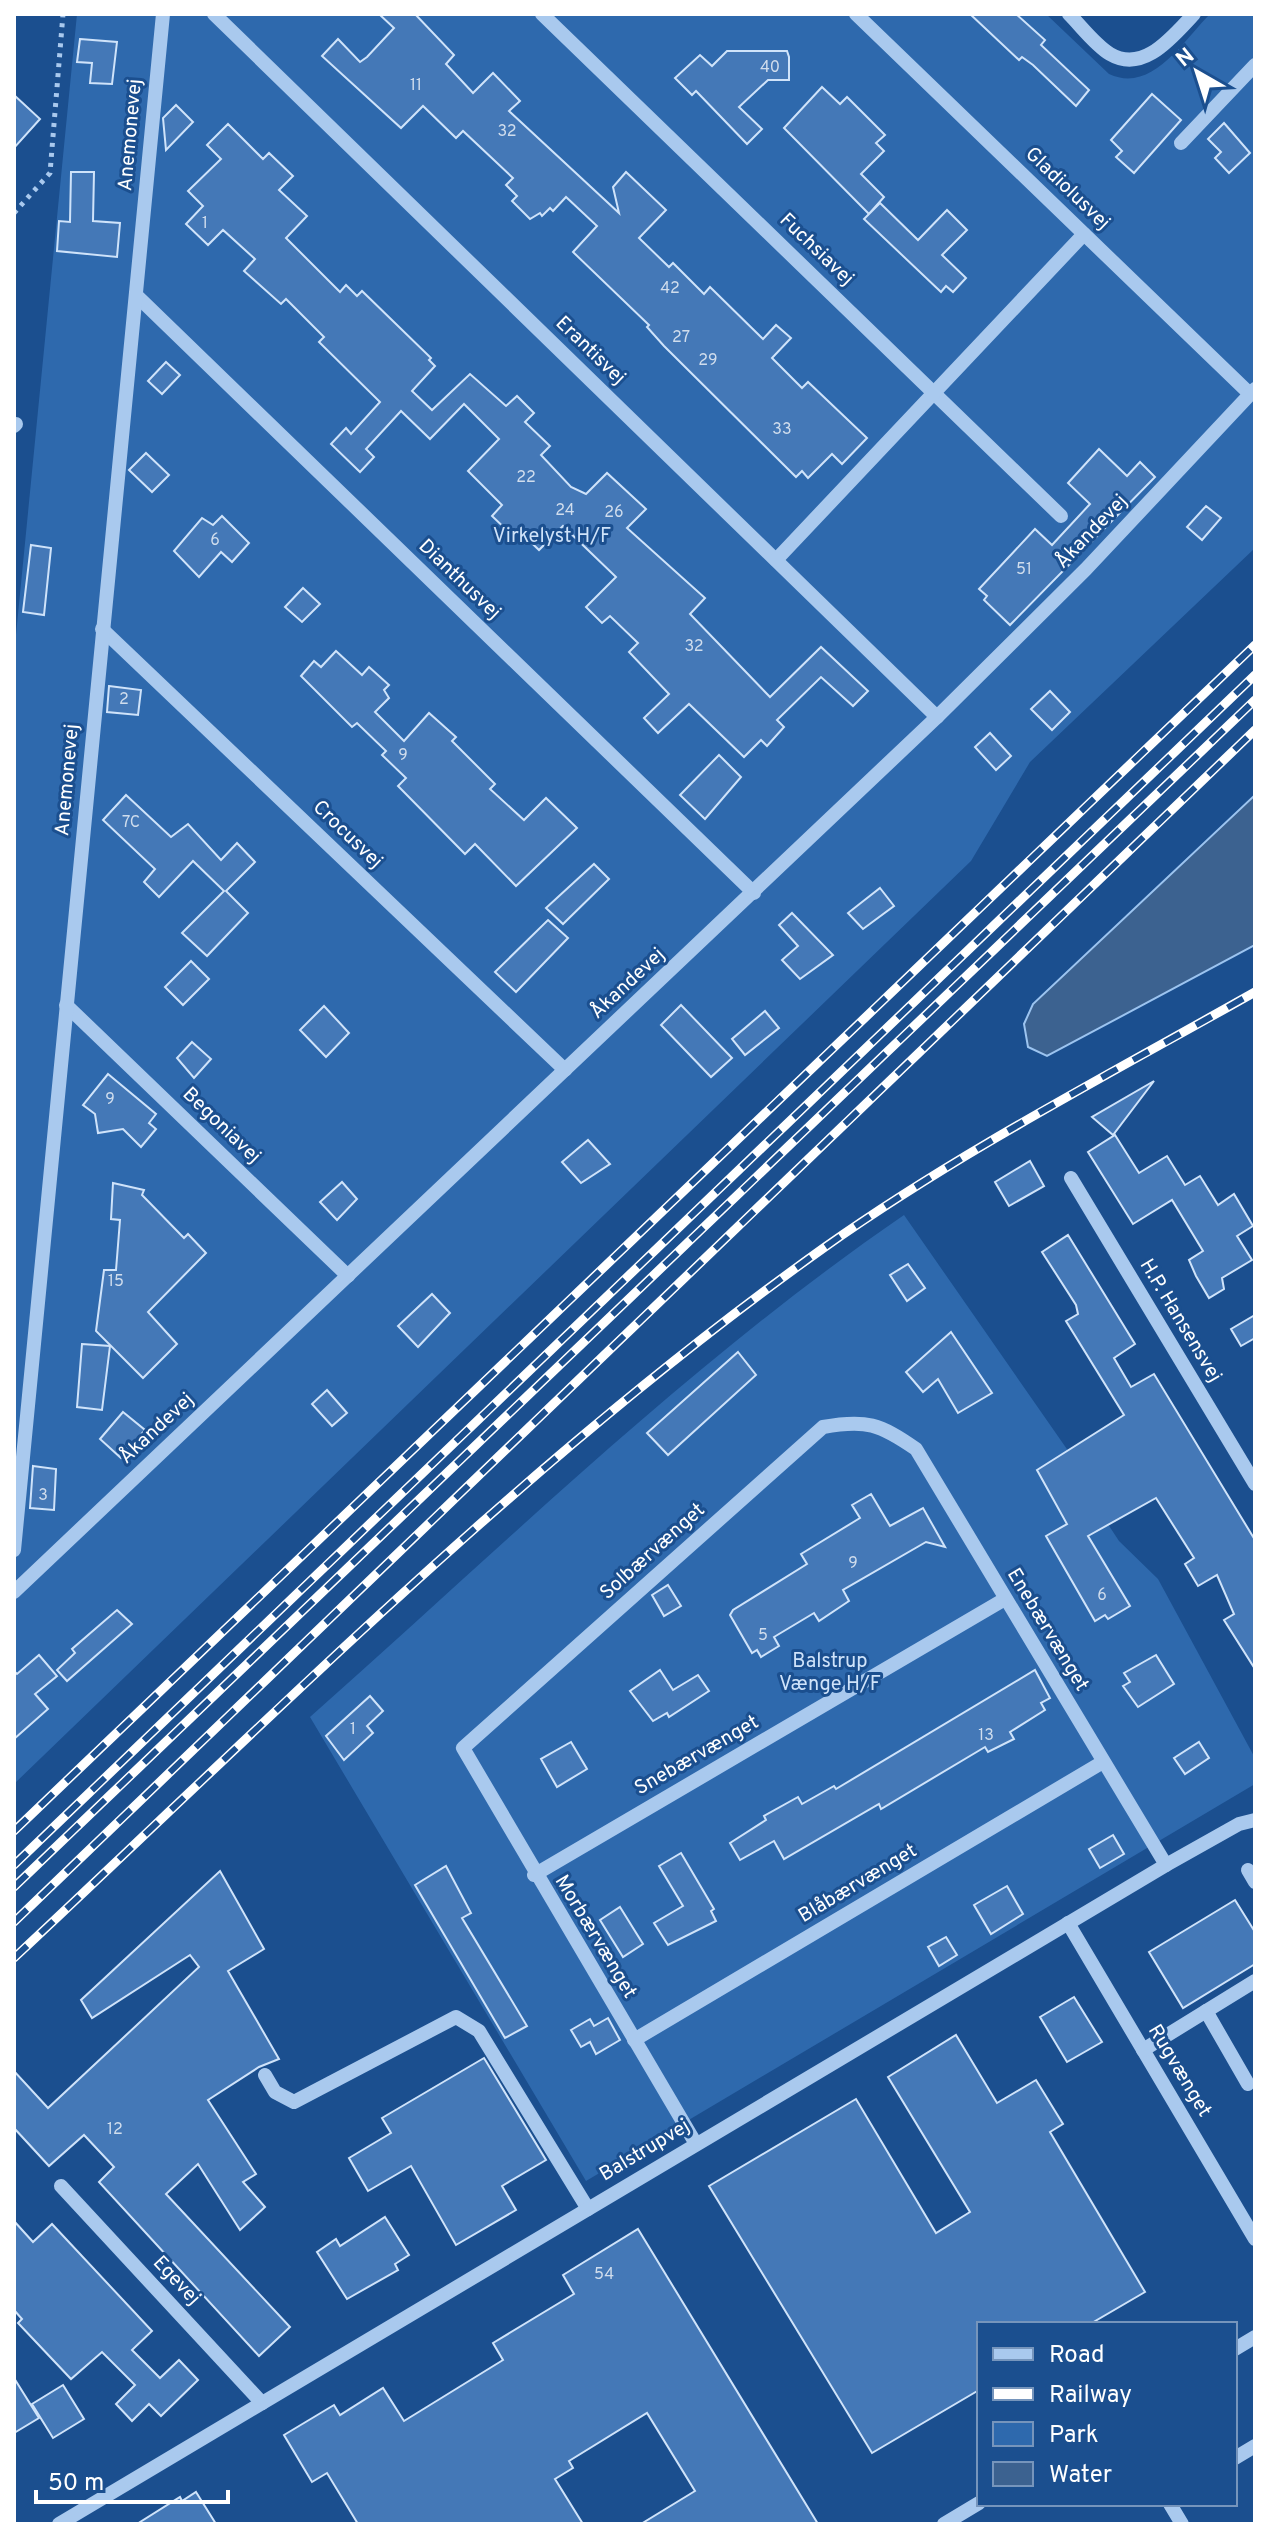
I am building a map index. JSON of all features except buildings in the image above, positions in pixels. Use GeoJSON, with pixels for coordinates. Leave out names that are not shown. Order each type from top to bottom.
{"type":"FeatureCollection","features":[{"type":"Feature","properties":{"kind":"street","name":"Anemonevej"},"geometry":{"type":"LineString","coordinates":[[14,1550],[163,14]]}},
{"type":"Feature","properties":{"kind":"street","name":"Erantisvej"},"geometry":{"type":"LineString","coordinates":[[214,14],[937,717]]}},
{"type":"Feature","properties":{"kind":"street","name":"Fuchsiavej"},"geometry":{"type":"LineString","coordinates":[[542,14],[1061,516]]}},
{"type":"Feature","properties":{"kind":"street","name":"Gladiolusvej"},"geometry":{"type":"LineString","coordinates":[[856,14],[1084,234],[1253,391]]}},
{"type":"Feature","properties":{"kind":"street"},"geometry":{"type":"LineString","coordinates":[[1069,14],[1110,55],[1137,60],[1165,45],[1194,14]]}},
{"type":"Feature","properties":{"kind":"street"},"geometry":{"type":"LineString","coordinates":[[1181,143],[1255,65]]}},
{"type":"Feature","properties":{"kind":"street"},"geometry":{"type":"LineString","coordinates":[[776,560],[1084,234]]}},
{"type":"Feature","properties":{"kind":"street","name":"Dianthusvej"},"geometry":{"type":"LineString","coordinates":[[137,296],[754,893]]}},
{"type":"Feature","properties":{"kind":"street","name":"Åkandevej"},"geometry":{"type":"LineString","coordinates":[[14,1592],[937,717],[1086,569],[1253,391]]}},
{"type":"Feature","properties":{"kind":"street","name":"Crocusvej"},"geometry":{"type":"LineString","coordinates":[[102,629],[565,1070]]}},
{"type":"Feature","properties":{"kind":"street","name":"Begoniavej"},"geometry":{"type":"LineString","coordinates":[[66,1005],[348,1276]]}},
{"type":"Feature","properties":{"kind":"street","name":"H.P. Hansensvej"},"geometry":{"type":"LineString","coordinates":[[1071,1178],[1255,1484]]}},
{"type":"Feature","properties":{"kind":"street","name":"Solbærvænget"},"geometry":{"type":"LineString","coordinates":[[463,1748],[823,1427],[852,1422],[884,1427]]}},
{"type":"Feature","properties":{"kind":"street","name":"Enebærvænget"},"geometry":{"type":"LineString","coordinates":[[884,1427],[916,1449],[1166,1865]]}},
{"type":"Feature","properties":{"kind":"street","name":"Snebærvænget"},"geometry":{"type":"LineString","coordinates":[[534,1875],[1005,1599]]}},
{"type":"Feature","properties":{"kind":"street","name":"Morbærvænget"},"geometry":{"type":"LineString","coordinates":[[463,1748],[534,1875],[696,2144]]}},
{"type":"Feature","properties":{"kind":"street","name":"Blåbærvænget"},"geometry":{"type":"LineString","coordinates":[[634,2040],[1103,1762]]}},
{"type":"Feature","properties":{"kind":"street","name":"Balstrupvej"},"geometry":{"type":"LineString","coordinates":[[59,2524],[1166,1865],[1239,1824],[1255,1820]]}},
{"type":"Feature","properties":{"kind":"street","name":"Rugvænget"},"geometry":{"type":"LineString","coordinates":[[1068,1923],[1255,2239]]}},
{"type":"Feature","properties":{"kind":"street"},"geometry":{"type":"LineString","coordinates":[[1143,2050],[1255,1981]]}},
{"type":"Feature","properties":{"kind":"street"},"geometry":{"type":"LineString","coordinates":[[1206,2011],[1248,2084]]}},
{"type":"Feature","properties":{"kind":"street"},"geometry":{"type":"LineString","coordinates":[[265,2075],[275,2092],[294,2102],[456,2017],[479,2031],[588,2209]]}},
{"type":"Feature","properties":{"kind":"street","name":"Egevej"},"geometry":{"type":"LineString","coordinates":[[61,2186],[262,2403]]}},
{"type":"Feature","properties":{"kind":"street"},"geometry":{"type":"LineString","coordinates":[[1237,2348],[1255,2337]]}},
{"type":"Feature","properties":{"kind":"street"},"geometry":{"type":"LineString","coordinates":[[1237,2457],[1255,2446]]}},
{"type":"Feature","properties":{"kind":"street"},"geometry":{"type":"LineString","coordinates":[[944,2524],[977,2504]]}},
{"type":"Feature","properties":{"kind":"street"},"geometry":{"type":"LineString","coordinates":[[1171,2506],[1182,2524]]}},
{"type":"Feature","properties":{"kind":"path"},"geometry":{"type":"LineString","coordinates":[[14,213],[50,173],[63,14]]}},
{"type":"Feature","properties":{"kind":"green space","name":"Virkelyst H/F"},"geometry":{"type":"Polygon","coordinates":[[[77,14],[1046,14],[1109,74],[1125,78],[1139,77],[1166,62],[1210,14],[1255,14],[1255,548],[1030,762],[971,861],[14,1784],[14,655],[77,14]]]}},
{"type":"Feature","properties":{"kind":"green space","name":"Balstrup Vænge H/F"},"geometry":{"type":"Polygon","coordinates":[[[904,1215],[1085,1475],[1094,1503],[1119,1541],[1158,1579],[1255,1758],[1255,1784],[586,2181],[310,1717],[673,1393],[825,1271],[904,1215]]]}},
{"type":"Feature","properties":{"kind":"water"},"geometry":{"type":"Polygon","coordinates":[[[1255,795],[1255,945],[1047,1056],[1028,1047],[1024,1024],[1033,1004],[1255,795]]]}},
{"type":"Feature","properties":{"kind":"railway"},"geometry":{"type":"LineString","coordinates":[[14,1831],[1255,645]]}},
{"type":"Feature","properties":{"kind":"railway"},"geometry":{"type":"LineString","coordinates":[[14,1865],[1255,675]]}},
{"type":"Feature","properties":{"kind":"railway"},"geometry":{"type":"LineString","coordinates":[[14,1887],[1255,700]]}},
{"type":"Feature","properties":{"kind":"railway"},"geometry":{"type":"LineString","coordinates":[[14,1922],[1255,730]]}},
{"type":"Feature","properties":{"kind":"railway"},"geometry":{"type":"LineString","coordinates":[[14,1958],[308,1680],[508,1499],[716,1328],[825,1247],[929,1178],[1255,992]]}}]}
